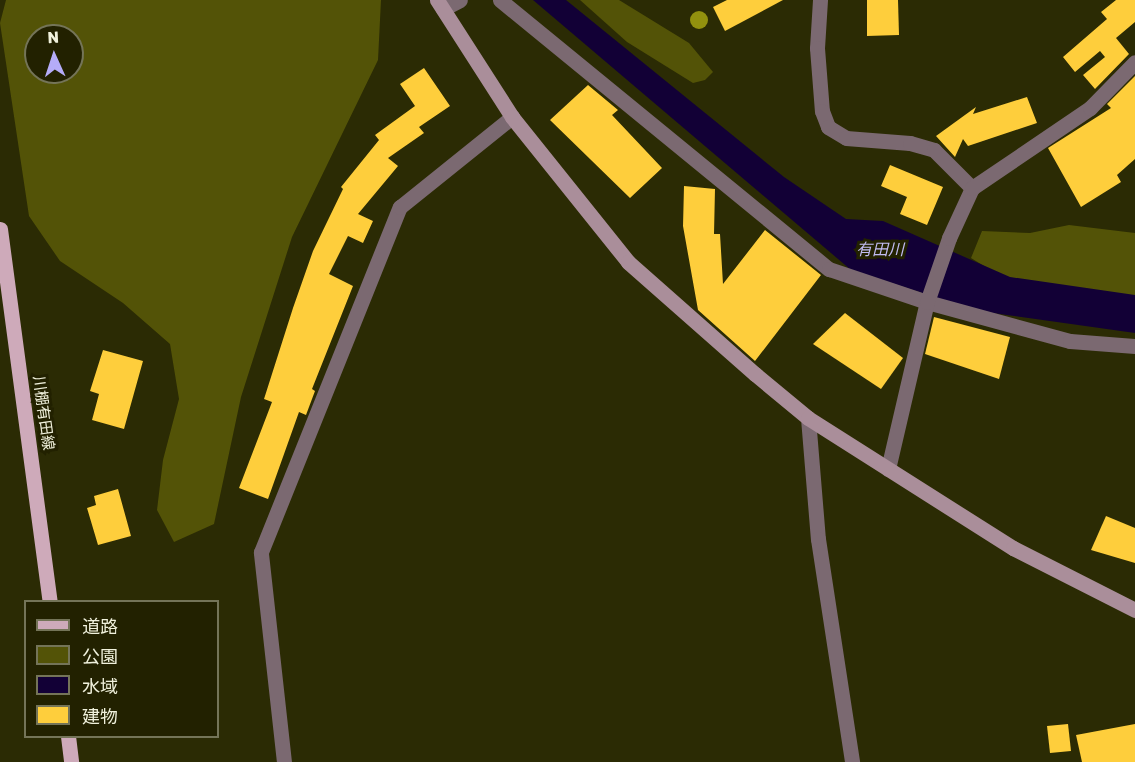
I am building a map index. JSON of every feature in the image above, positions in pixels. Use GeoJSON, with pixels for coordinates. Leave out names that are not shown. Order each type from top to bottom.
{"type":"FeatureCollection","features":[{"type":"Feature","properties":{"kind":"main road","name":"川棚有田線"},"geometry":{"type":"LineString","coordinates":[[0,229],[50,600]]}},
{"type":"Feature","properties":{"kind":"main road"},"geometry":{"type":"LineString","coordinates":[[68,738],[71,762]]}},
{"type":"Feature","properties":{"kind":"street"},"geometry":{"type":"LineString","coordinates":[[460,0],[440,4],[512,117],[628,262],[808,418],[1013,548],[1135,610]]}},
{"type":"Feature","properties":{"kind":"street"},"geometry":{"type":"LineString","coordinates":[[500,0],[829,269],[927,302],[1070,341],[1135,346]]}},
{"type":"Feature","properties":{"kind":"street"},"geometry":{"type":"LineString","coordinates":[[820,0],[817,48],[822,111],[828,127],[846,138],[910,143],[934,150],[972,188]]}},
{"type":"Feature","properties":{"kind":"street"},"geometry":{"type":"LineString","coordinates":[[888,469],[927,302],[949,238],[972,188],[1090,108],[1135,62]]}},
{"type":"Feature","properties":{"kind":"street"},"geometry":{"type":"LineString","coordinates":[[284,762],[261,552],[400,207],[512,117]]}},
{"type":"Feature","properties":{"kind":"street"},"geometry":{"type":"LineString","coordinates":[[808,418],[818,539],[852,762]]}},
{"type":"Feature","properties":{"kind":"green space"},"geometry":{"type":"Polygon","coordinates":[[[6,0],[381,0],[378,60],[292,237],[241,397],[214,524],[174,542],[157,510],[163,460],[179,399],[170,344],[123,303],[60,261],[29,216],[0,23],[6,0]]]}},
{"type":"Feature","properties":{"kind":"green space"},"geometry":{"type":"Polygon","coordinates":[[[580,0],[619,0],[689,43],[713,72],[705,80],[693,83],[627,42],[580,0]]]}},
{"type":"Feature","properties":{"kind":"green space"},"geometry":{"type":"Polygon","coordinates":[[[1069,225],[1135,233],[1135,306],[1015,285],[971,258],[982,231],[1030,233],[1069,225]]]}},
{"type":"Feature","properties":{"kind":"water","name":"有田川"},"geometry":{"type":"Polygon","coordinates":[[[533,0],[566,0],[784,177],[846,219],[883,221],[1010,277],[1135,295],[1135,333],[978,311],[851,270],[533,0]]]}},
{"type":"Feature","properties":{"kind":"building"},"geometry":{"type":"Polygon","coordinates":[[[727,0],[783,0],[725,31],[713,7],[727,0]]]}},
{"type":"Feature","properties":{"kind":"building"},"geometry":{"type":"Polygon","coordinates":[[[867,0],[898,0],[899,35],[867,36],[867,0]]]}},
{"type":"Feature","properties":{"kind":"building"},"geometry":{"type":"Polygon","coordinates":[[[1116,0],[1135,0],[1135,22],[1116,38],[1129,54],[1095,89],[1083,75],[1105,57],[1100,51],[1075,72],[1063,57],[1107,19],[1101,12],[1116,0]]]}},
{"type":"Feature","properties":{"kind":"building"},"geometry":{"type":"Polygon","coordinates":[[[424,68],[450,106],[419,127],[424,133],[388,158],[398,166],[358,214],[373,221],[363,243],[348,236],[329,274],[353,286],[312,389],[315,391],[306,415],[299,412],[268,499],[239,488],[272,402],[264,399],[293,308],[313,251],[343,189],[341,187],[379,140],[375,135],[415,106],[400,84],[424,68]]]}},
{"type":"Feature","properties":{"kind":"building"},"geometry":{"type":"Polygon","coordinates":[[[1135,76],[1135,159],[1117,175],[1121,182],[1081,207],[1048,148],[1111,108],[1107,104],[1135,76]]]}},
{"type":"Feature","properties":{"kind":"building"},"geometry":{"type":"Polygon","coordinates":[[[588,85],[618,110],[612,115],[662,168],[630,198],[550,120],[588,85]]]}},
{"type":"Feature","properties":{"kind":"building"},"geometry":{"type":"Polygon","coordinates":[[[1027,97],[1037,123],[968,146],[963,139],[955,157],[936,136],[976,107],[973,114],[1027,97]]]}},
{"type":"Feature","properties":{"kind":"building"},"geometry":{"type":"Polygon","coordinates":[[[890,165],[943,187],[927,225],[900,214],[907,197],[881,186],[890,165]]]}},
{"type":"Feature","properties":{"kind":"building"},"geometry":{"type":"Polygon","coordinates":[[[684,186],[715,189],[714,234],[720,234],[723,284],[765,230],[821,275],[755,361],[698,310],[683,226],[684,186]]]}},
{"type":"Feature","properties":{"kind":"building"},"geometry":{"type":"Polygon","coordinates":[[[845,313],[903,358],[881,389],[813,344],[845,313]]]}},
{"type":"Feature","properties":{"kind":"building"},"geometry":{"type":"Polygon","coordinates":[[[934,317],[1010,337],[999,379],[925,354],[934,317]]]}},
{"type":"Feature","properties":{"kind":"building"},"geometry":{"type":"Polygon","coordinates":[[[103,350],[143,361],[124,429],[92,420],[99,394],[90,391],[103,350]]]}},
{"type":"Feature","properties":{"kind":"building"},"geometry":{"type":"Polygon","coordinates":[[[118,489],[131,536],[98,545],[87,508],[96,505],[94,496],[118,489]]]}},
{"type":"Feature","properties":{"kind":"building"},"geometry":{"type":"Polygon","coordinates":[[[1106,516],[1135,528],[1135,563],[1091,550],[1106,516]]]}},
{"type":"Feature","properties":{"kind":"building"},"geometry":{"type":"Polygon","coordinates":[[[1068,724],[1071,751],[1050,753],[1047,726],[1068,724]]]}},
{"type":"Feature","properties":{"kind":"building"},"geometry":{"type":"Polygon","coordinates":[[[1135,724],[1135,762],[1082,762],[1076,735],[1135,724]]]}}]}
